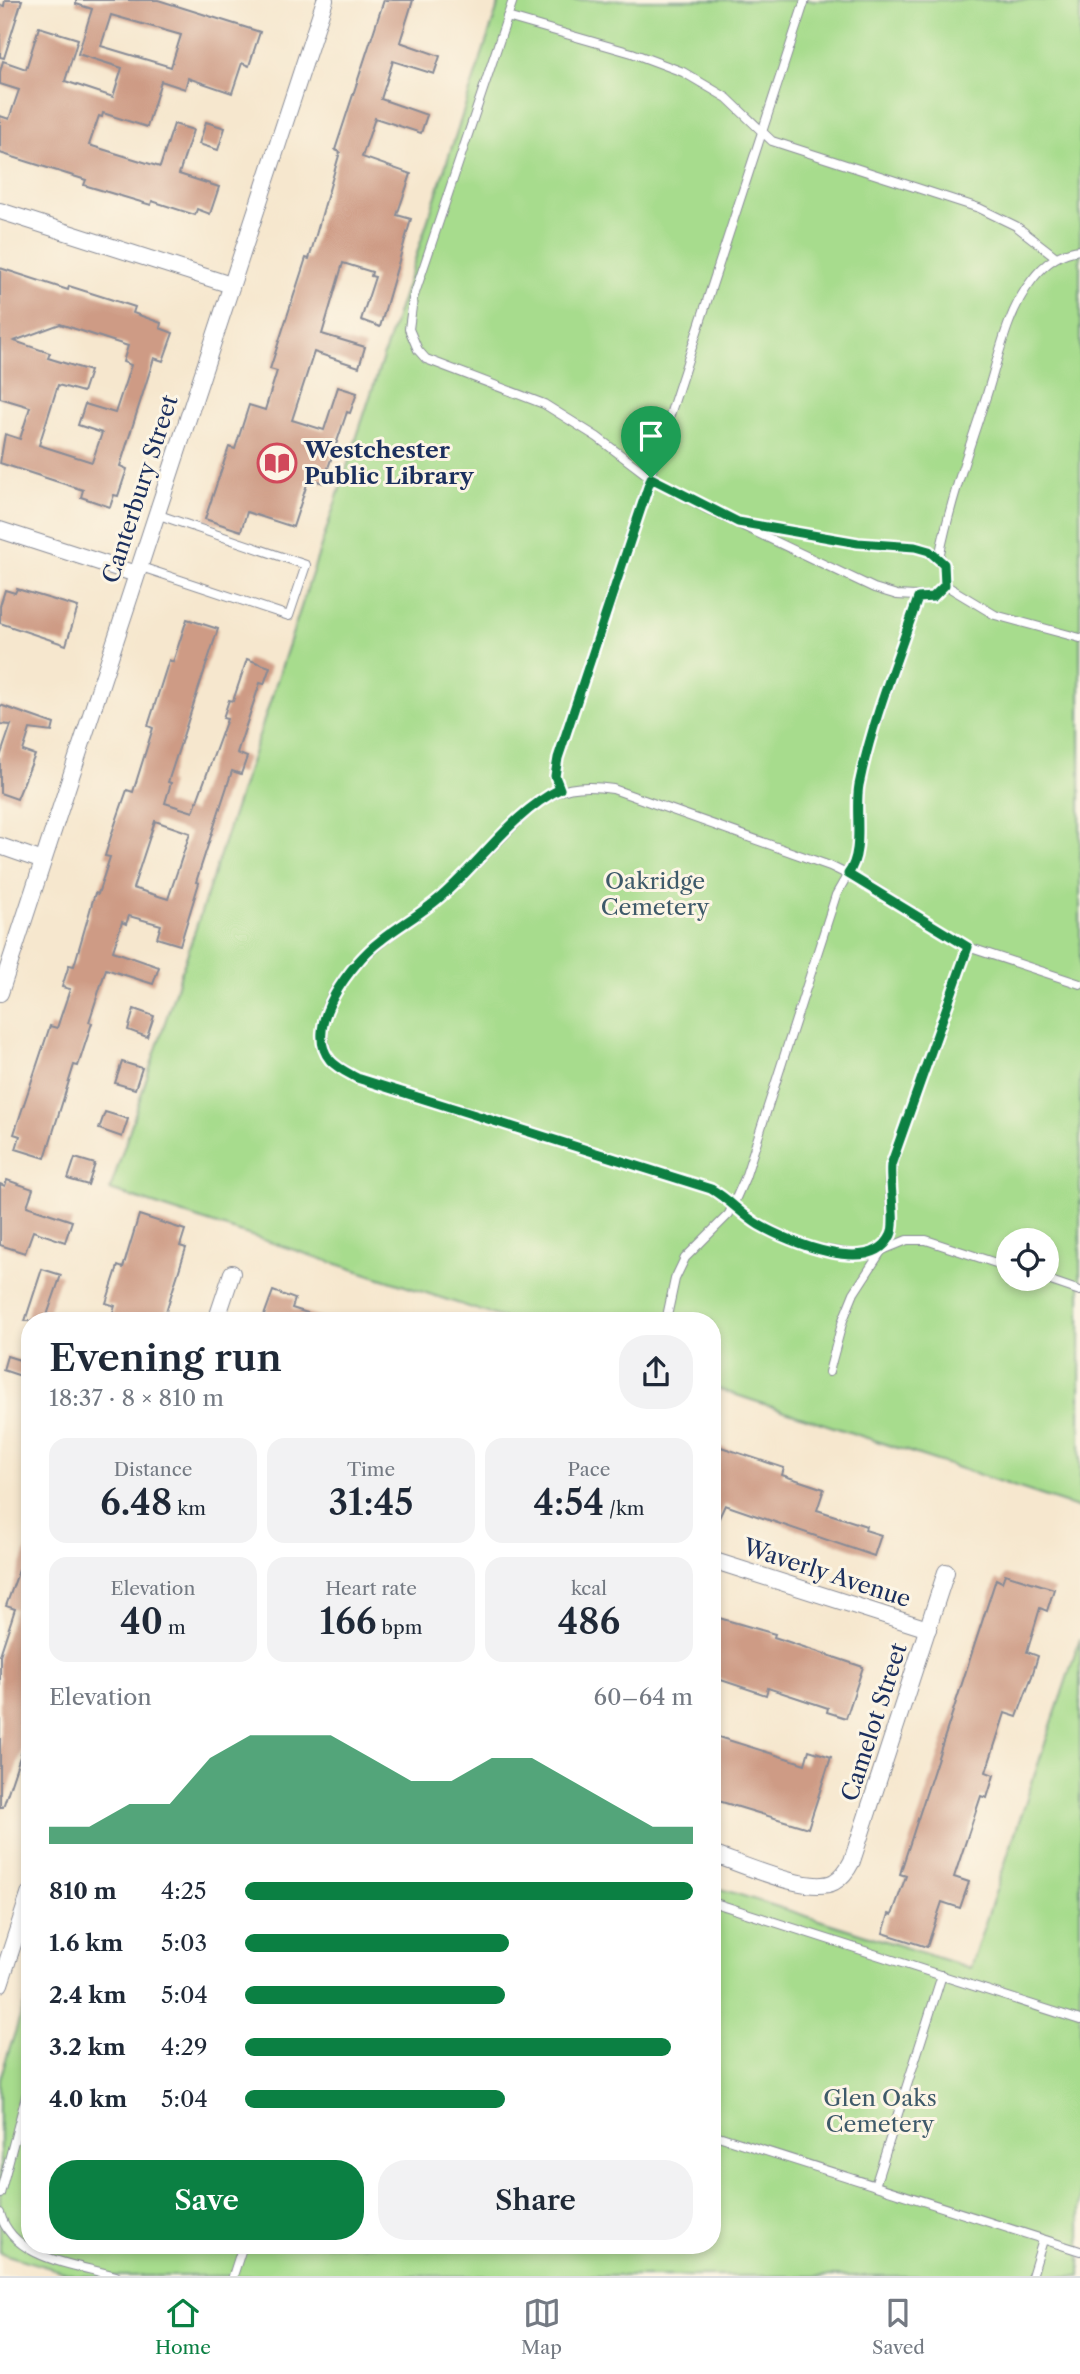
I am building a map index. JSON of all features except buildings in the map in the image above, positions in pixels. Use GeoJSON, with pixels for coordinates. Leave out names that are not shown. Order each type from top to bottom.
{"type":"FeatureCollection","features":[{"type":"Feature","properties":{"kind":"street","name":"Canterbury Street"},"geometry":{"type":"LineString","coordinates":[[0,993],[325,0]]}},
{"type":"Feature","properties":{"kind":"street"},"geometry":{"type":"LineString","coordinates":[[0,211],[231,285]]}},
{"type":"Feature","properties":{"kind":"street"},"geometry":{"type":"LineString","coordinates":[[0,530],[137,570]]}},
{"type":"Feature","properties":{"kind":"street"},"geometry":{"type":"LineString","coordinates":[[0,846],[43,860]]}},
{"type":"Feature","properties":{"kind":"street"},"geometry":{"type":"LineString","coordinates":[[219,1312],[232,1273]]}},
{"type":"Feature","properties":{"kind":"street","name":"Waverly Avenue"},"geometry":{"type":"LineString","coordinates":[[721,1563],[928,1629]]}},
{"type":"Feature","properties":{"kind":"street","name":"Camelot Street"},"geometry":{"type":"LineString","coordinates":[[721,1857],[809,1885],[836,1881],[852,1861],[946,1572]]}},
{"type":"Feature","properties":{"kind":"street"},"geometry":{"type":"LineString","coordinates":[[0,1984],[21,1920]]}},
{"type":"Feature","properties":{"kind":"lane"},"geometry":{"type":"LineString","coordinates":[[513,0],[413,299],[409,316],[412,341],[426,359],[544,404],[597,437],[651,478],[874,587],[918,598],[933,597],[945,585],[946,574],[939,558],[951,506],[1014,311],[1031,281],[1056,257],[1080,250]]}},
{"type":"Feature","properties":{"kind":"lane"},"geometry":{"type":"LineString","coordinates":[[560,789],[555,776],[558,758],[805,0]]}},
{"type":"Feature","properties":{"kind":"lane"},"geometry":{"type":"LineString","coordinates":[[507,17],[632,52],[683,72],[727,98],[762,134],[789,149],[996,215],[1035,239],[1056,257]]}},
{"type":"Feature","properties":{"kind":"lane"},"geometry":{"type":"LineString","coordinates":[[137,570],[289,616],[306,565],[156,514]]}},
{"type":"Feature","properties":{"kind":"lane"},"geometry":{"type":"LineString","coordinates":[[738,522],[858,543],[915,547],[939,558]]}},
{"type":"Feature","properties":{"kind":"lane"},"geometry":{"type":"LineString","coordinates":[[945,585],[995,615],[1080,638]]}},
{"type":"Feature","properties":{"kind":"lane"},"geometry":{"type":"LineString","coordinates":[[668,1312],[675,1279],[685,1258],[734,1205],[836,895],[857,852],[859,788],[867,750],[918,598]]}},
{"type":"Feature","properties":{"kind":"lane"},"geometry":{"type":"LineString","coordinates":[[996,1263],[926,1240],[907,1240],[859,1255],[809,1247],[757,1224],[718,1193],[694,1183],[357,1078],[330,1060],[324,1048],[322,1034],[331,1002],[357,962],[378,942],[444,894],[532,807],[560,789],[591,785],[613,789],[848,874],[968,947],[1080,984]]}},
{"type":"Feature","properties":{"kind":"lane"},"geometry":{"type":"LineString","coordinates":[[829,1373],[842,1320],[854,1293],[893,1233],[889,1182],[891,1165],[968,947]]}},
{"type":"Feature","properties":{"kind":"lane"},"geometry":{"type":"LineString","coordinates":[[1059,1284],[1080,1291]]}},
{"type":"Feature","properties":{"kind":"lane"},"geometry":{"type":"LineString","coordinates":[[721,1905],[1080,2020]]}},
{"type":"Feature","properties":{"kind":"lane"},"geometry":{"type":"LineString","coordinates":[[875,2186],[942,1975]]}},
{"type":"Feature","properties":{"kind":"lane"},"geometry":{"type":"LineString","coordinates":[[0,2194],[21,2115]]}},
{"type":"Feature","properties":{"kind":"lane"},"geometry":{"type":"LineString","coordinates":[[721,2137],[1080,2251]]}},
{"type":"Feature","properties":{"kind":"lane"},"geometry":{"type":"LineString","coordinates":[[0,2213],[5,2229],[21,2245]]}},
{"type":"Feature","properties":{"kind":"lane"},"geometry":{"type":"LineString","coordinates":[[1032,2276],[1043,2240]]}},
{"type":"Feature","properties":{"kind":"lane"},"geometry":{"type":"LineString","coordinates":[[48,2254],[116,2276]]}},
{"type":"Feature","properties":{"kind":"lane"},"geometry":{"type":"LineString","coordinates":[[233,2276],[240,2254]]}},
{"type":"Feature","properties":{"kind":"green space","name":"Oakridge Cemetery"},"geometry":{"type":"Polygon","coordinates":[[[500,0],[1080,0],[1080,1508],[721,1390],[721,1312],[484,1312],[110,1190],[500,0]]]}},
{"type":"Feature","properties":{"kind":"green space","name":"Glen Oaks Cemetery"},"geometry":{"type":"Polygon","coordinates":[[[1080,1639],[1080,2276],[77,2276],[0,2253],[0,2078],[21,2014],[21,2254],[721,2254],[721,1889],[970,1968],[1080,1639]]]}},
{"type":"Feature","properties":{"kind":"place","name":"Westchester Public Library"},"geometry":{"type":"Point","coordinates":[277,463]}},
{"type":"Feature","properties":{"kind":"route"},"geometry":{"type":"LineString","coordinates":[[651,478],[705,508],[738,522],[858,543],[915,547],[929,551],[944,564],[946,574],[942,591],[933,597],[918,598],[880,707],[859,788],[856,860],[848,874],[968,947],[891,1165],[889,1182],[894,1218],[893,1233],[881,1250],[875,1253],[859,1255],[809,1247],[757,1224],[724,1196],[711,1189],[357,1078],[330,1060],[324,1048],[322,1034],[331,1002],[357,962],[378,942],[444,894],[532,807],[545,796],[560,789],[555,768],[651,478]]}}]}
